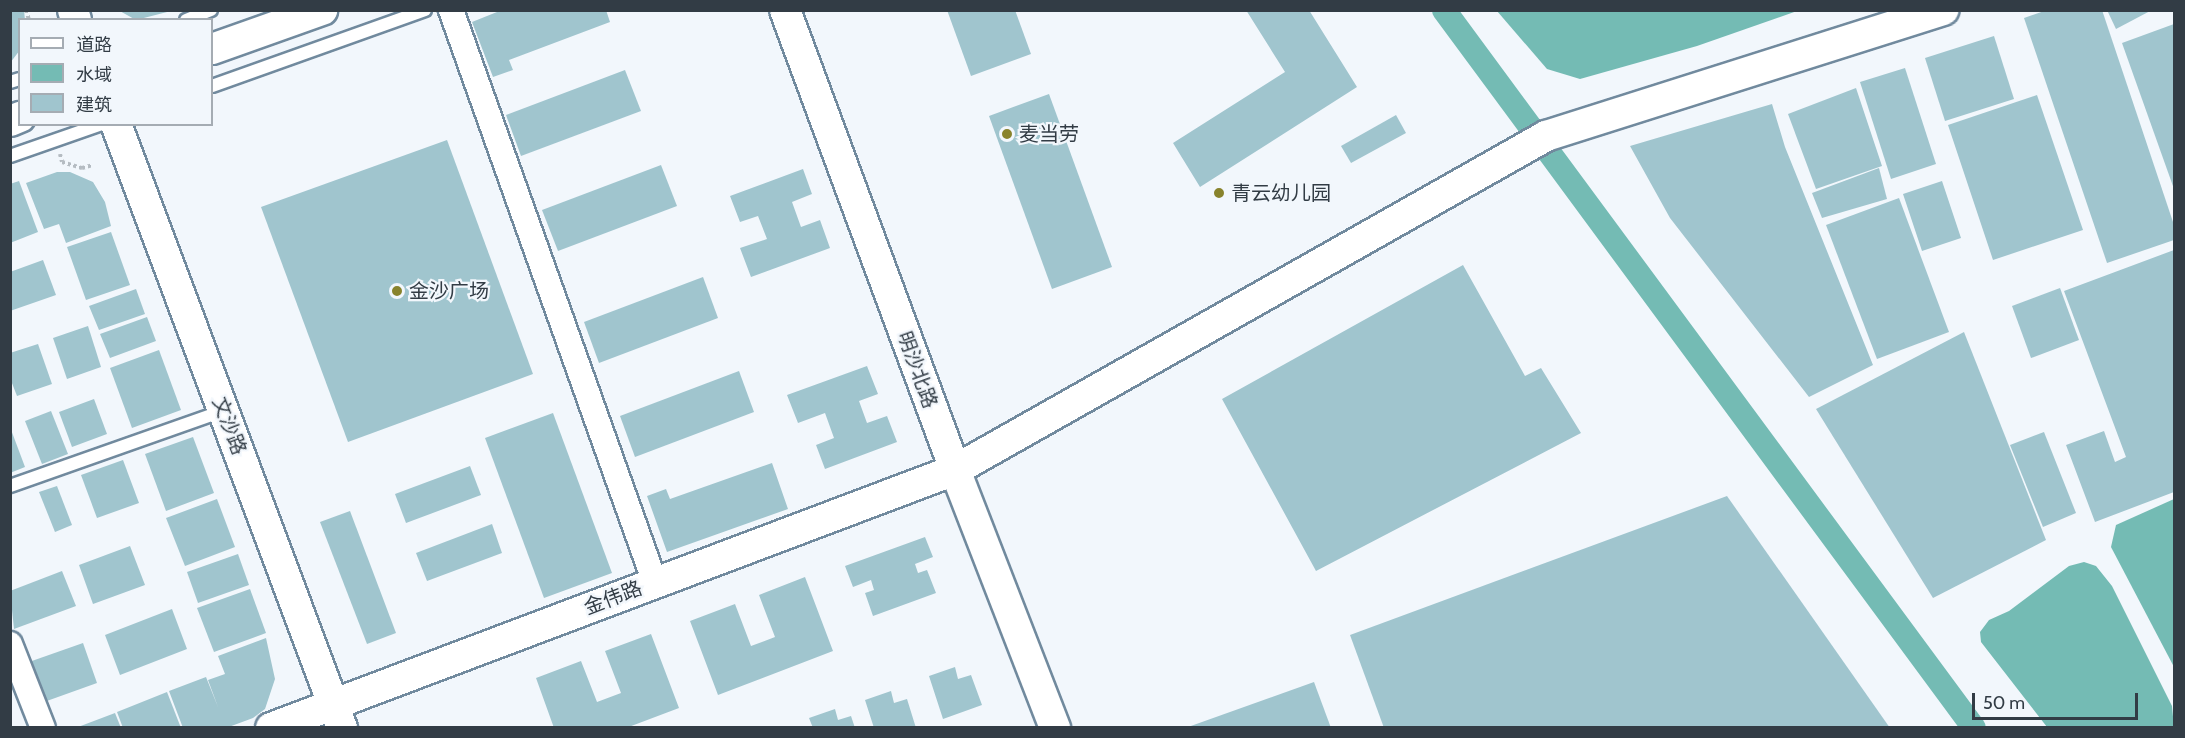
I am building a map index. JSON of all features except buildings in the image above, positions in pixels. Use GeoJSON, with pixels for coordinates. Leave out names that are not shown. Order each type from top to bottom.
{"type":"FeatureCollection","features":[{"type":"Feature","properties":{"kind":"street"},"geometry":{"type":"LineString","coordinates":[[213,49],[322,10]]}},
{"type":"Feature","properties":{"kind":"street"},"geometry":{"type":"LineString","coordinates":[[452,10],[655,583]]}},
{"type":"Feature","properties":{"kind":"street","name":"明沙北路"},"geometry":{"type":"LineString","coordinates":[[785,10],[955,470],[1055,728]]}},
{"type":"Feature","properties":{"kind":"street","name":"金伟路"},"geometry":{"type":"LineString","coordinates":[[271,728],[337,715],[655,583],[955,470],[1536,141],[1943,10]]}},
{"type":"Feature","properties":{"kind":"street","name":"文沙路"},"geometry":{"type":"LineString","coordinates":[[117,126],[337,715]]}},
{"type":"Feature","properties":{"kind":"street"},"geometry":{"type":"LineString","coordinates":[[10,644],[43,728]]}},
{"type":"Feature","properties":{"kind":"lane"},"geometry":{"type":"LineString","coordinates":[[191,18],[211,10]]}},
{"type":"Feature","properties":{"kind":"lane"},"geometry":{"type":"LineString","coordinates":[[213,86],[425,10]]}},
{"type":"Feature","properties":{"kind":"lane"},"geometry":{"type":"LineString","coordinates":[[10,156],[96,126]]}},
{"type":"Feature","properties":{"kind":"lane"},"geometry":{"type":"LineString","coordinates":[[10,486],[224,411]]}},
{"type":"Feature","properties":{"kind":"path"},"geometry":{"type":"LineString","coordinates":[[58,151],[62,162],[82,168],[93,165]]}},
{"type":"Feature","properties":{"kind":"water"},"geometry":{"type":"Polygon","coordinates":[[[1497,11],[1797,11],[1697,46],[1580,79],[1547,69],[1497,11]]]}},
{"type":"Feature","properties":{"kind":"water"},"geometry":{"type":"Polygon","coordinates":[[[2174,499],[2174,667],[2111,547],[2116,525],[2174,499]]]}},
{"type":"Feature","properties":{"kind":"water"},"geometry":{"type":"Polygon","coordinates":[[[2084,562],[2096,566],[2112,586],[2172,706],[2174,727],[2047,727],[1981,642],[1980,632],[1989,620],[2009,611],[2069,566],[2084,562]]]}},
{"type":"Feature","properties":{"kind":"waterway"},"geometry":{"type":"LineString","coordinates":[[1444,10],[1974,728]]}},
{"type":"Feature","properties":{"kind":"place","name":"麦当劳"},"geometry":{"type":"Point","coordinates":[1007,134]}},
{"type":"Feature","properties":{"kind":"place","name":"青云幼儿园"},"geometry":{"type":"Point","coordinates":[1219,193]}},
{"type":"Feature","properties":{"kind":"place","name":"金沙广场"},"geometry":{"type":"Point","coordinates":[397,291]}}]}
